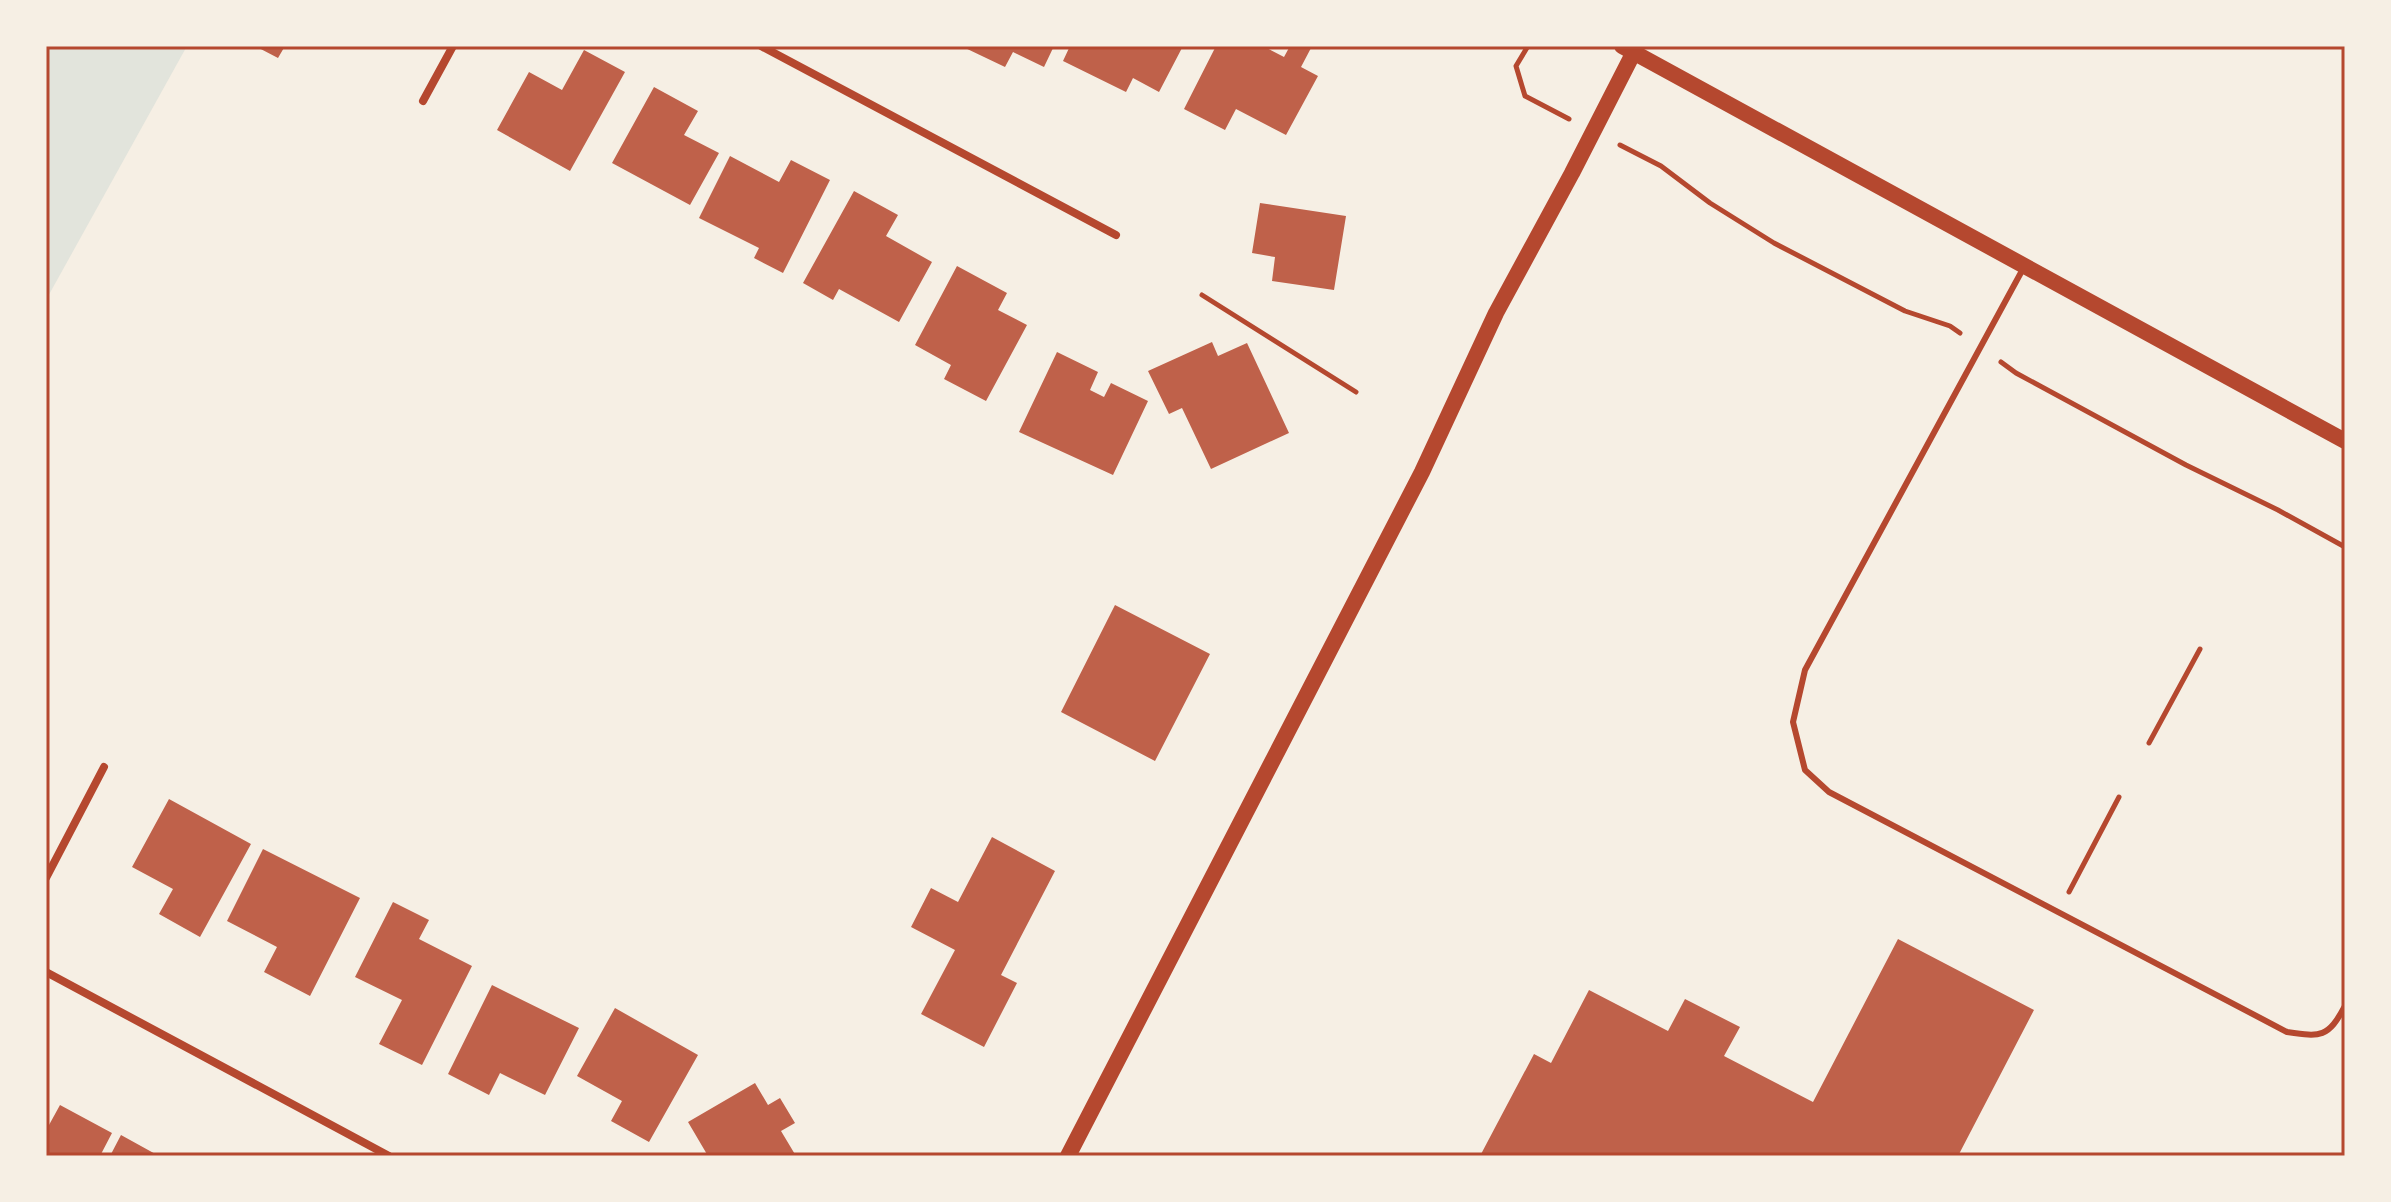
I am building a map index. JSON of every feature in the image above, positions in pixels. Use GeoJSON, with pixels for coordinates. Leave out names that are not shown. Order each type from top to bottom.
{"type":"FeatureCollection","features":[{"type":"Feature","properties":{"kind":"main road"},"geometry":{"type":"LineString","coordinates":[[1068,1156],[1422,472],[1496,313],[1572,173],[1631,48],[2345,441]]}},
{"type":"Feature","properties":{"kind":"street"},"geometry":{"type":"LineString","coordinates":[[423,101],[453,46]]}},
{"type":"Feature","properties":{"kind":"street"},"geometry":{"type":"LineString","coordinates":[[761,46],[1116,235]]}},
{"type":"Feature","properties":{"kind":"street"},"geometry":{"type":"LineString","coordinates":[[46,878],[104,767]]}},
{"type":"Feature","properties":{"kind":"street"},"geometry":{"type":"LineString","coordinates":[[46,972],[389,1156]]}},
{"type":"Feature","properties":{"kind":"lane"},"geometry":{"type":"LineString","coordinates":[[2024,267],[1805,670],[1793,722],[1805,770],[1829,792],[2287,1032],[2315,1036],[2334,1026],[2345,1006]]}},
{"type":"Feature","properties":{"kind":"path"},"geometry":{"type":"LineString","coordinates":[[1202,295],[1356,392]]}},
{"type":"Feature","properties":{"kind":"path"},"geometry":{"type":"LineString","coordinates":[[2149,743],[2200,649]]}},
{"type":"Feature","properties":{"kind":"path"},"geometry":{"type":"LineString","coordinates":[[2069,892],[2119,797]]}},
{"type":"Feature","properties":{"kind":"shaded area"},"geometry":{"type":"Polygon","coordinates":[[[46,46],[187,46],[46,300],[46,46]]]}},
{"type":"Feature","properties":{"kind":"building"},"geometry":{"type":"Polygon","coordinates":[[[255,46],[285,46],[278,58],[255,46]]]}},
{"type":"Feature","properties":{"kind":"building"},"geometry":{"type":"Polygon","coordinates":[[[961,46],[1054,46],[1044,67],[1013,52],[1005,67],[961,46]]]}},
{"type":"Feature","properties":{"kind":"building"},"geometry":{"type":"Polygon","coordinates":[[[1070,46],[1183,46],[1159,92],[1133,78],[1126,92],[1063,61],[1070,46]]]}},
{"type":"Feature","properties":{"kind":"building"},"geometry":{"type":"Polygon","coordinates":[[[1216,46],[1263,46],[1284,57],[1290,46],[1311,48],[1301,67],[1318,76],[1286,135],[1236,109],[1225,130],[1184,109],[1216,46]]]}},
{"type":"Feature","properties":{"kind":"building"},"geometry":{"type":"Polygon","coordinates":[[[584,50],[625,72],[570,171],[497,130],[529,72],[562,90],[584,50]]]}},
{"type":"Feature","properties":{"kind":"building"},"geometry":{"type":"Polygon","coordinates":[[[654,87],[698,111],[684,135],[719,153],[690,205],[612,163],[654,87]]]}},
{"type":"Feature","properties":{"kind":"building"},"geometry":{"type":"Polygon","coordinates":[[[730,156],[779,182],[791,160],[830,180],[783,273],[754,258],[759,248],[699,218],[730,156]]]}},
{"type":"Feature","properties":{"kind":"building"},"geometry":{"type":"Polygon","coordinates":[[[854,191],[898,215],[886,236],[932,262],[899,322],[839,289],[833,300],[803,283],[854,191]]]}},
{"type":"Feature","properties":{"kind":"building"},"geometry":{"type":"Polygon","coordinates":[[[1260,203],[1346,216],[1334,290],[1272,281],[1275,257],[1252,253],[1260,203]]]}},
{"type":"Feature","properties":{"kind":"building"},"geometry":{"type":"Polygon","coordinates":[[[957,266],[1007,293],[998,310],[1027,325],[986,401],[944,379],[951,365],[915,345],[957,266]]]}},
{"type":"Feature","properties":{"kind":"building"},"geometry":{"type":"Polygon","coordinates":[[[1212,342],[1218,356],[1247,343],[1289,433],[1211,469],[1182,408],[1169,414],[1148,371],[1212,342]]]}},
{"type":"Feature","properties":{"kind":"building"},"geometry":{"type":"Polygon","coordinates":[[[1057,352],[1098,372],[1090,390],[1104,397],[1111,383],[1148,401],[1113,475],[1019,432],[1057,352]]]}},
{"type":"Feature","properties":{"kind":"building"},"geometry":{"type":"Polygon","coordinates":[[[1115,605],[1210,654],[1155,761],[1061,712],[1115,605]]]}},
{"type":"Feature","properties":{"kind":"building"},"geometry":{"type":"Polygon","coordinates":[[[169,799],[251,844],[200,937],[159,914],[173,889],[132,867],[169,799]]]}},
{"type":"Feature","properties":{"kind":"building"},"geometry":{"type":"Polygon","coordinates":[[[992,837],[1055,871],[1001,975],[1017,983],[984,1047],[921,1014],[955,950],[911,927],[931,888],[958,902],[992,837]]]}},
{"type":"Feature","properties":{"kind":"building"},"geometry":{"type":"Polygon","coordinates":[[[263,849],[360,898],[310,996],[264,972],[277,947],[227,921],[263,849]]]}},
{"type":"Feature","properties":{"kind":"building"},"geometry":{"type":"Polygon","coordinates":[[[393,902],[429,920],[419,939],[472,966],[422,1065],[379,1044],[402,1000],[355,977],[393,902]]]}},
{"type":"Feature","properties":{"kind":"building"},"geometry":{"type":"Polygon","coordinates":[[[1898,939],[2034,1010],[1958,1156],[1480,1156],[1534,1054],[1551,1063],[1589,990],[1668,1031],[1685,999],[1740,1027],[1724,1056],[1813,1102],[1898,939]]]}},
{"type":"Feature","properties":{"kind":"building"},"geometry":{"type":"Polygon","coordinates":[[[492,985],[579,1028],[545,1095],[500,1073],[489,1095],[448,1074],[492,985]]]}},
{"type":"Feature","properties":{"kind":"building"},"geometry":{"type":"Polygon","coordinates":[[[615,1008],[698,1055],[649,1142],[611,1121],[622,1101],[577,1076],[615,1008]]]}},
{"type":"Feature","properties":{"kind":"building"},"geometry":{"type":"Polygon","coordinates":[[[755,1083],[768,1105],[780,1098],[795,1123],[781,1131],[796,1156],[708,1156],[688,1122],[755,1083]]]}},
{"type":"Feature","properties":{"kind":"building"},"geometry":{"type":"Polygon","coordinates":[[[60,1105],[112,1133],[100,1156],[46,1156],[46,1124],[49,1125],[60,1105]]]}},
{"type":"Feature","properties":{"kind":"building"},"geometry":{"type":"Polygon","coordinates":[[[121,1135],[159,1156],[110,1156],[121,1135]]]}}]}
